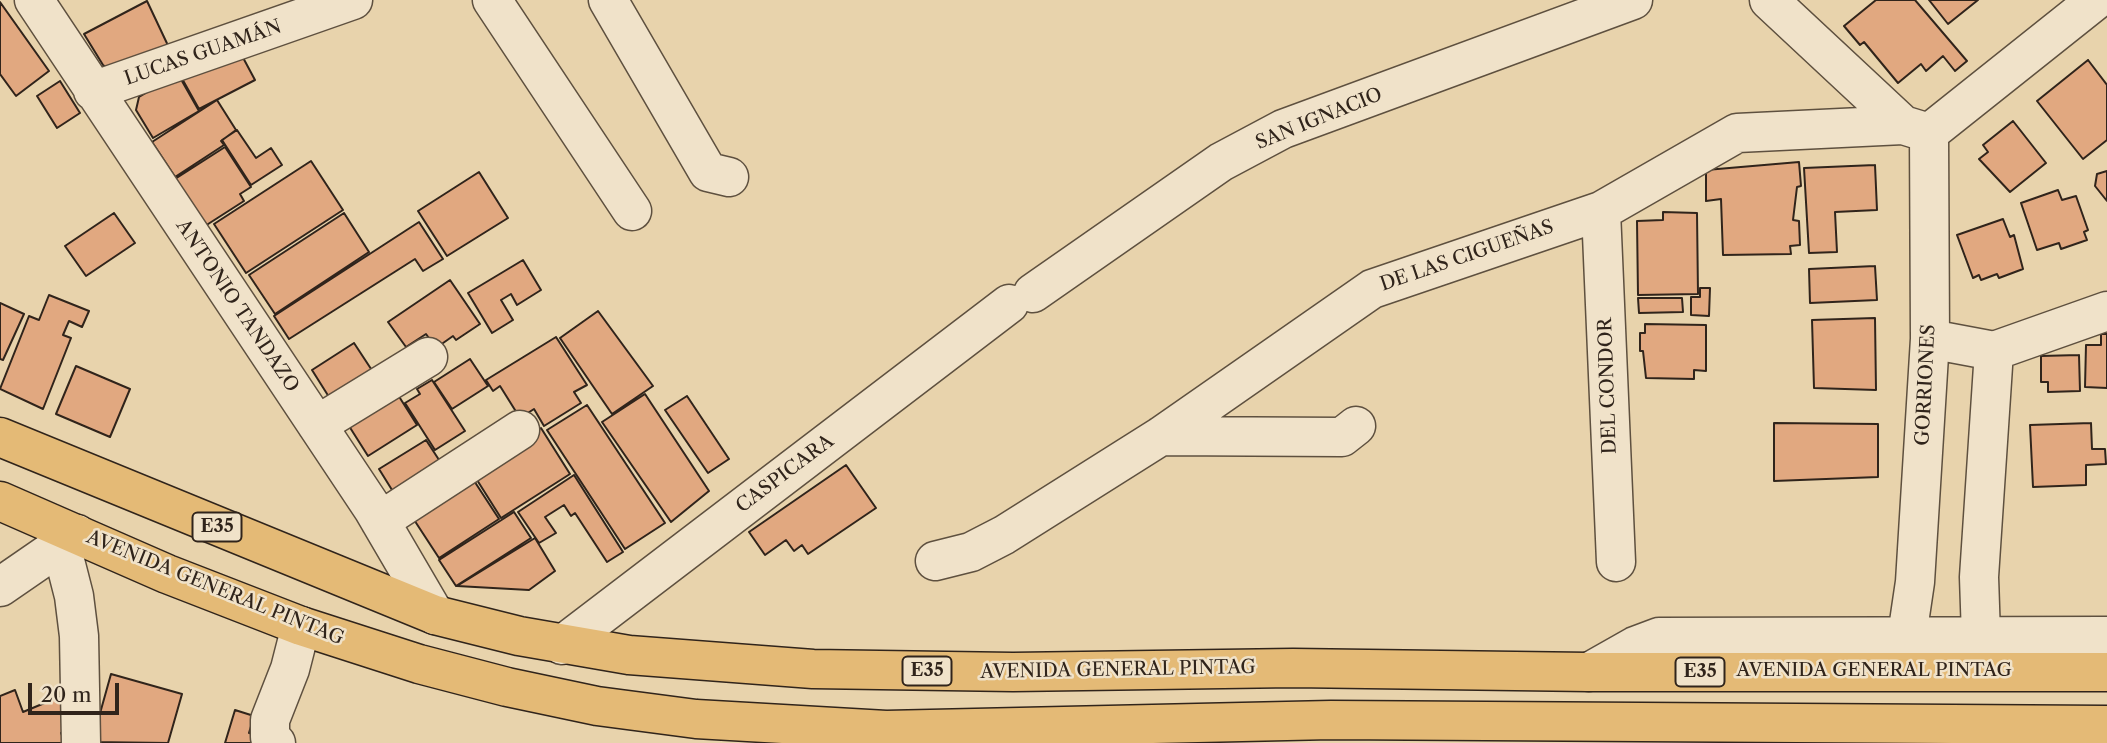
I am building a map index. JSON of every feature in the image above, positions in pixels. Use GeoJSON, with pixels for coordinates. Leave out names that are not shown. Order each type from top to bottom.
{"type":"FeatureCollection","features":[{"type":"Feature","properties":{"kind":"highway","name":"AVENIDA GENERAL PINTAG"},"geometry":{"type":"LineString","coordinates":[[0,437],[435,615],[562,645],[704,662],[813,669],[1013,672],[1293,668],[1589,672],[2107,672]]}},
{"type":"Feature","properties":{"kind":"highway","name":"AVENIDA GENERAL PINTAG"},"geometry":{"type":"LineString","coordinates":[[0,501],[69,540],[301,626],[507,687],[744,733],[801,734],[886,730],[1010,736],[2107,725]]}},
{"type":"Feature","properties":{"kind":"street","name":"ANTONIO TANDAZO"},"geometry":{"type":"LineString","coordinates":[[34,0],[380,521],[435,615]]}},
{"type":"Feature","properties":{"kind":"street","name":"LUCAS GUAMÁN"},"geometry":{"type":"LineString","coordinates":[[93,91],[353,0]]}},
{"type":"Feature","properties":{"kind":"street"},"geometry":{"type":"LineString","coordinates":[[492,0],[632,211]]}},
{"type":"Feature","properties":{"kind":"street"},"geometry":{"type":"LineString","coordinates":[[608,0],[708,172],[729,177]]}},
{"type":"Feature","properties":{"kind":"street","name":"SAN IGNACIO"},"geometry":{"type":"LineString","coordinates":[[1021,298],[1221,162],[1283,129],[1633,0]]}},
{"type":"Feature","properties":{"kind":"street"},"geometry":{"type":"LineString","coordinates":[[1787,6],[1916,129],[2096,0]]}},
{"type":"Feature","properties":{"kind":"street","name":"DE LAS CIGUEÑAS"},"geometry":{"type":"LineString","coordinates":[[935,561],[971,552],[1004,536],[1161,436],[1372,289],[1601,211],[1737,133],[1916,129]]}},
{"type":"Feature","properties":{"kind":"street","name":"GORRIONES"},"geometry":{"type":"LineString","coordinates":[[1907,636],[1915,582],[1930,339],[1916,129]]}},
{"type":"Feature","properties":{"kind":"street","name":"DEL CONDOR"},"geometry":{"type":"LineString","coordinates":[[1601,211],[1616,562]]}},
{"type":"Feature","properties":{"kind":"street","name":"CASPICARA"},"geometry":{"type":"LineString","coordinates":[[562,645],[1021,298]]}},
{"type":"Feature","properties":{"kind":"street"},"geometry":{"type":"LineString","coordinates":[[1930,339],[1994,351],[2107,311]]}},
{"type":"Feature","properties":{"kind":"street"},"geometry":{"type":"LineString","coordinates":[[1981,636],[1979,577],[1994,351]]}},
{"type":"Feature","properties":{"kind":"street"},"geometry":{"type":"LineString","coordinates":[[317,425],[428,357]]}},
{"type":"Feature","properties":{"kind":"street"},"geometry":{"type":"LineString","coordinates":[[1161,436],[1342,437],[1356,426]]}},
{"type":"Feature","properties":{"kind":"street"},"geometry":{"type":"LineString","coordinates":[[380,521],[520,430]]}},
{"type":"Feature","properties":{"kind":"street"},"geometry":{"type":"LineString","coordinates":[[0,587],[69,540],[79,636],[81,743]]}},
{"type":"Feature","properties":{"kind":"street"},"geometry":{"type":"LineString","coordinates":[[276,743],[270,737],[270,720],[290,669],[301,626]]}},
{"type":"Feature","properties":{"kind":"street"},"geometry":{"type":"LineString","coordinates":[[1589,672],[1635,646],[1658,637],[2107,636]]}},
{"type":"Feature","properties":{"kind":"building"},"geometry":{"type":"Polygon","coordinates":[[[1876,0],[1915,0],[1967,61],[1955,71],[1943,56],[1926,71],[1921,64],[1898,83],[1864,42],[1860,45],[1844,26],[1876,0]]]}},
{"type":"Feature","properties":{"kind":"building"},"geometry":{"type":"Polygon","coordinates":[[[1929,0],[1978,0],[1948,24],[1929,0]]]}},
{"type":"Feature","properties":{"kind":"building"},"geometry":{"type":"Polygon","coordinates":[[[147,1],[172,54],[114,72],[103,65],[84,34],[147,1]]]}},
{"type":"Feature","properties":{"kind":"building"},"geometry":{"type":"Polygon","coordinates":[[[0,2],[49,71],[16,96],[0,74],[0,2]]]}},
{"type":"Feature","properties":{"kind":"building"},"geometry":{"type":"Polygon","coordinates":[[[240,52],[255,80],[199,109],[180,75],[240,52]]]}},
{"type":"Feature","properties":{"kind":"building"},"geometry":{"type":"Polygon","coordinates":[[[2088,60],[2107,85],[2107,140],[2083,159],[2037,101],[2088,60]]]}},
{"type":"Feature","properties":{"kind":"building"},"geometry":{"type":"Polygon","coordinates":[[[178,74],[199,111],[153,138],[136,110],[139,97],[178,74]]]}},
{"type":"Feature","properties":{"kind":"building"},"geometry":{"type":"Polygon","coordinates":[[[60,81],[80,113],[57,128],[37,96],[60,81]]]}},
{"type":"Feature","properties":{"kind":"building"},"geometry":{"type":"Polygon","coordinates":[[[217,100],[236,130],[221,141],[224,145],[175,177],[152,142],[217,100]]]}},
{"type":"Feature","properties":{"kind":"building"},"geometry":{"type":"Polygon","coordinates":[[[2013,121],[2046,163],[2010,192],[1979,159],[1988,152],[1983,145],[2013,121]]]}},
{"type":"Feature","properties":{"kind":"building"},"geometry":{"type":"Polygon","coordinates":[[[237,130],[256,158],[271,148],[282,165],[251,185],[222,140],[237,130]]]}},
{"type":"Feature","properties":{"kind":"building"},"geometry":{"type":"Polygon","coordinates":[[[225,147],[251,187],[240,194],[244,201],[205,226],[175,179],[225,147]]]}},
{"type":"Feature","properties":{"kind":"building"},"geometry":{"type":"Polygon","coordinates":[[[311,161],[343,210],[246,273],[214,224],[311,161]]]}},
{"type":"Feature","properties":{"kind":"building"},"geometry":{"type":"Polygon","coordinates":[[[1799,162],[1801,186],[1797,187],[1793,220],[1799,221],[1800,245],[1790,246],[1791,254],[1723,255],[1721,199],[1706,201],[1706,170],[1799,162]]]}},
{"type":"Feature","properties":{"kind":"building"},"geometry":{"type":"Polygon","coordinates":[[[1875,165],[1877,210],[1835,212],[1837,252],[1809,253],[1804,168],[1875,165]]]}},
{"type":"Feature","properties":{"kind":"building"},"geometry":{"type":"Polygon","coordinates":[[[2107,171],[2107,201],[2095,186],[2097,174],[2107,171]]]}},
{"type":"Feature","properties":{"kind":"building"},"geometry":{"type":"Polygon","coordinates":[[[479,172],[508,218],[447,256],[418,211],[479,172]]]}},
{"type":"Feature","properties":{"kind":"building"},"geometry":{"type":"Polygon","coordinates":[[[2058,190],[2062,200],[2076,196],[2088,230],[2084,232],[2087,240],[2061,249],[2059,243],[2037,250],[2021,203],[2058,190]]]}},
{"type":"Feature","properties":{"kind":"building"},"geometry":{"type":"Polygon","coordinates":[[[1663,212],[1697,213],[1698,294],[1638,295],[1637,221],[1663,220],[1663,212]]]}},
{"type":"Feature","properties":{"kind":"building"},"geometry":{"type":"Polygon","coordinates":[[[114,213],[135,243],[86,276],[65,246],[114,213]]]}},
{"type":"Feature","properties":{"kind":"building"},"geometry":{"type":"Polygon","coordinates":[[[344,213],[369,252],[275,314],[249,275],[344,213]]]}},
{"type":"Feature","properties":{"kind":"building"},"geometry":{"type":"Polygon","coordinates":[[[2003,219],[2010,237],[2014,235],[2023,269],[1999,278],[1997,274],[1981,280],[1979,275],[1973,278],[1957,235],[2003,219]]]}},
{"type":"Feature","properties":{"kind":"building"},"geometry":{"type":"Polygon","coordinates":[[[419,222],[443,259],[423,271],[415,259],[289,339],[274,316],[419,222]]]}},
{"type":"Feature","properties":{"kind":"building"},"geometry":{"type":"Polygon","coordinates":[[[523,260],[541,290],[517,305],[511,294],[501,300],[513,320],[492,333],[468,293],[523,260]]]}},
{"type":"Feature","properties":{"kind":"building"},"geometry":{"type":"Polygon","coordinates":[[[1875,266],[1877,300],[1810,303],[1809,269],[1875,266]]]}},
{"type":"Feature","properties":{"kind":"building"},"geometry":{"type":"Polygon","coordinates":[[[450,280],[480,324],[456,340],[453,336],[436,348],[426,334],[406,347],[388,322],[450,280]]]}},
{"type":"Feature","properties":{"kind":"building"},"geometry":{"type":"Polygon","coordinates":[[[1700,288],[1710,288],[1709,316],[1691,315],[1691,297],[1700,297],[1700,288]]]}},
{"type":"Feature","properties":{"kind":"building"},"geometry":{"type":"Polygon","coordinates":[[[49,295],[89,311],[82,327],[69,321],[63,335],[71,338],[43,409],[0,389],[29,316],[39,320],[49,295]]]}},
{"type":"Feature","properties":{"kind":"building"},"geometry":{"type":"Polygon","coordinates":[[[1638,298],[1682,298],[1683,312],[1639,313],[1638,298]]]}},
{"type":"Feature","properties":{"kind":"building"},"geometry":{"type":"Polygon","coordinates":[[[0,303],[24,314],[3,360],[0,359],[0,303]]]}},
{"type":"Feature","properties":{"kind":"building"},"geometry":{"type":"Polygon","coordinates":[[[598,311],[653,386],[612,414],[560,338],[598,311]]]}},
{"type":"Feature","properties":{"kind":"building"},"geometry":{"type":"Polygon","coordinates":[[[1875,318],[1876,390],[1814,388],[1812,320],[1875,318]]]}},
{"type":"Feature","properties":{"kind":"building"},"geometry":{"type":"Polygon","coordinates":[[[1645,324],[1706,325],[1706,371],[1694,370],[1694,379],[1646,378],[1643,351],[1640,351],[1640,333],[1645,333],[1645,324]]]}},
{"type":"Feature","properties":{"kind":"building"},"geometry":{"type":"Polygon","coordinates":[[[2101,334],[2107,334],[2107,388],[2085,387],[2086,345],[2101,345],[2101,334]]]}},
{"type":"Feature","properties":{"kind":"building"},"geometry":{"type":"Polygon","coordinates":[[[556,337],[587,385],[574,392],[581,403],[544,426],[534,409],[520,418],[500,386],[493,391],[486,380],[556,337]]]}},
{"type":"Feature","properties":{"kind":"building"},"geometry":{"type":"Polygon","coordinates":[[[354,343],[379,381],[329,397],[312,370],[354,343]]]}},
{"type":"Feature","properties":{"kind":"building"},"geometry":{"type":"Polygon","coordinates":[[[2079,355],[2080,391],[2048,392],[2048,382],[2041,382],[2041,356],[2079,355]]]}},
{"type":"Feature","properties":{"kind":"building"},"geometry":{"type":"Polygon","coordinates":[[[470,359],[488,386],[452,409],[434,382],[470,359]]]}},
{"type":"Feature","properties":{"kind":"building"},"geometry":{"type":"Polygon","coordinates":[[[76,366],[130,389],[110,437],[56,414],[76,366]]]}},
{"type":"Feature","properties":{"kind":"building"},"geometry":{"type":"Polygon","coordinates":[[[432,380],[465,431],[435,450],[405,403],[420,394],[417,389],[432,380]]]}},
{"type":"Feature","properties":{"kind":"building"},"geometry":{"type":"Polygon","coordinates":[[[393,387],[417,425],[368,456],[349,426],[393,387]]]}},
{"type":"Feature","properties":{"kind":"building"},"geometry":{"type":"Polygon","coordinates":[[[645,394],[709,491],[671,522],[602,422],[645,394]]]}},
{"type":"Feature","properties":{"kind":"building"},"geometry":{"type":"Polygon","coordinates":[[[687,396],[729,459],[708,473],[665,410],[687,396]]]}},
{"type":"Feature","properties":{"kind":"building"},"geometry":{"type":"Polygon","coordinates":[[[587,405],[665,523],[625,549],[547,430],[587,405]]]}},
{"type":"Feature","properties":{"kind":"building"},"geometry":{"type":"Polygon","coordinates":[[[1774,423],[1878,424],[1878,477],[1774,481],[1774,423]]]}},
{"type":"Feature","properties":{"kind":"building"},"geometry":{"type":"Polygon","coordinates":[[[2091,423],[2092,449],[2105,449],[2106,464],[2086,465],[2086,485],[2033,487],[2030,425],[2091,423]]]}},
{"type":"Feature","properties":{"kind":"building"},"geometry":{"type":"Polygon","coordinates":[[[541,428],[570,474],[501,518],[472,472],[541,428]]]}},
{"type":"Feature","properties":{"kind":"building"},"geometry":{"type":"Polygon","coordinates":[[[426,440],[445,469],[397,498],[379,469],[426,440]]]}},
{"type":"Feature","properties":{"kind":"building"},"geometry":{"type":"Polygon","coordinates":[[[846,465],[876,508],[808,554],[802,545],[794,551],[786,540],[765,555],[749,532],[846,465]]]}},
{"type":"Feature","properties":{"kind":"building"},"geometry":{"type":"Polygon","coordinates":[[[467,470],[499,519],[439,558],[407,509],[467,470]]]}},
{"type":"Feature","properties":{"kind":"building"},"geometry":{"type":"Polygon","coordinates":[[[574,475],[623,552],[607,562],[575,513],[571,516],[564,505],[545,517],[556,533],[539,543],[518,512],[574,475]]]}},
{"type":"Feature","properties":{"kind":"building"},"geometry":{"type":"Polygon","coordinates":[[[514,512],[531,538],[456,586],[439,560],[514,512]]]}},
{"type":"Feature","properties":{"kind":"building"},"geometry":{"type":"Polygon","coordinates":[[[535,538],[555,571],[529,590],[457,586],[535,538]]]}},
{"type":"Feature","properties":{"kind":"building"},"geometry":{"type":"Polygon","coordinates":[[[111,674],[182,694],[168,743],[92,742],[111,674]]]}},
{"type":"Feature","properties":{"kind":"building"},"geometry":{"type":"Polygon","coordinates":[[[15,690],[23,712],[59,697],[73,729],[61,733],[65,743],[0,743],[0,696],[15,690]]]}},
{"type":"Feature","properties":{"kind":"building"},"geometry":{"type":"Polygon","coordinates":[[[235,710],[254,716],[249,733],[254,734],[251,743],[225,743],[235,710]]]}}]}
